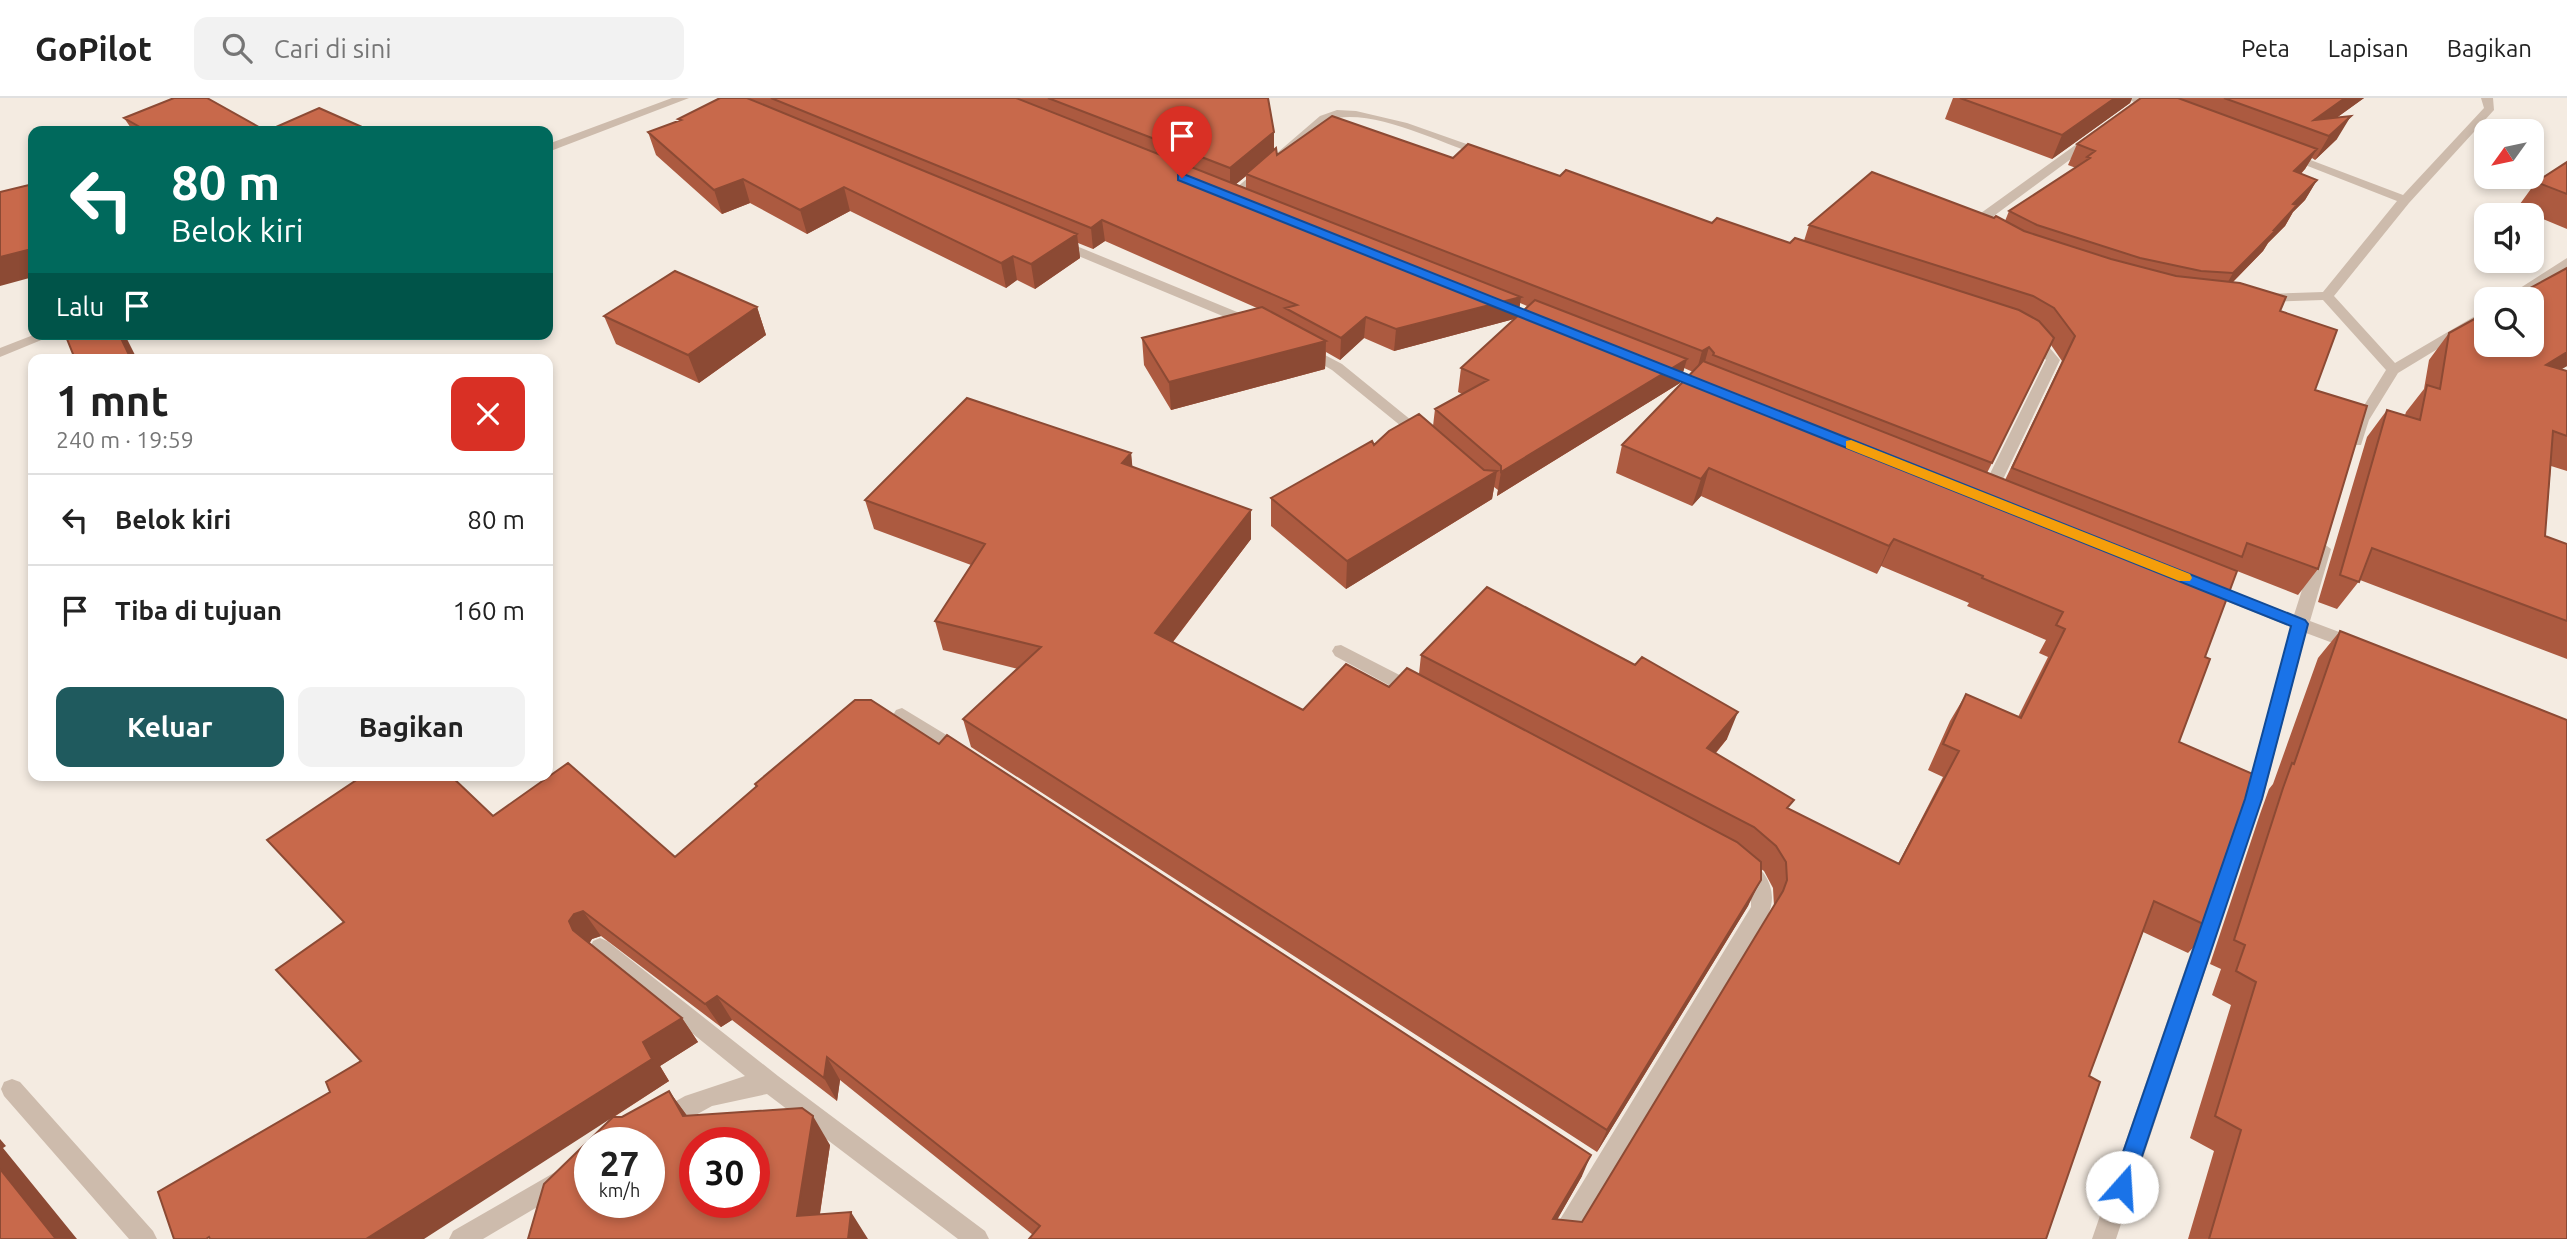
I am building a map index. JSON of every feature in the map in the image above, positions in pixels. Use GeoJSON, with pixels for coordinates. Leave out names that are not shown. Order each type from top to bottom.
{"type":"FeatureCollection","features":[{"type":"Feature","properties":{"kind":"street"},"geometry":{"type":"LineString","coordinates":[[553,146],[683,98]]}},
{"type":"Feature","properties":{"kind":"street"},"geometry":{"type":"LineString","coordinates":[[2252,299],[2327,296],[2405,200],[2490,108],[2487,98]]}},
{"type":"Feature","properties":{"kind":"street"},"geometry":{"type":"LineString","coordinates":[[2135,103],[2167,111]]}},
{"type":"Feature","properties":{"kind":"street"},"geometry":{"type":"LineString","coordinates":[[1232,198],[1324,118],[1337,113],[1349,112],[1391,122],[1497,157]]}},
{"type":"Feature","properties":{"kind":"street"},"geometry":{"type":"LineString","coordinates":[[1997,241],[1981,226],[1984,216],[2098,135]]}},
{"type":"Feature","properties":{"kind":"street"},"geometry":{"type":"LineString","coordinates":[[2280,153],[2405,200]]}},
{"type":"Feature","properties":{"kind":"street"},"geometry":{"type":"LineString","coordinates":[[1044,236],[1262,327]]}},
{"type":"Feature","properties":{"kind":"street"},"geometry":{"type":"LineString","coordinates":[[2528,287],[2567,262]]}},
{"type":"Feature","properties":{"kind":"street"},"geometry":{"type":"LineString","coordinates":[[2327,296],[2393,370]]}},
{"type":"Feature","properties":{"kind":"street"},"geometry":{"type":"LineString","coordinates":[[2351,458],[2362,420],[2393,370],[2474,321]]}},
{"type":"Feature","properties":{"kind":"street"},"geometry":{"type":"LineString","coordinates":[[1986,498],[2053,360],[2035,338],[2025,333]]}},
{"type":"Feature","properties":{"kind":"street"},"geometry":{"type":"LineString","coordinates":[[0,353],[34,340]]}},
{"type":"Feature","properties":{"kind":"street"},"geometry":{"type":"LineString","coordinates":[[1294,343],[1338,367],[1437,449]]}},
{"type":"Feature","properties":{"kind":"street"},"geometry":{"type":"LineString","coordinates":[[2249,812],[2327,535]]}},
{"type":"Feature","properties":{"kind":"street"},"geometry":{"type":"LineString","coordinates":[[2187,578],[2376,653]]}},
{"type":"Feature","properties":{"kind":"street"},"geometry":{"type":"LineString","coordinates":[[1341,651],[1427,697]]}},
{"type":"Feature","properties":{"kind":"street"},"geometry":{"type":"LineString","coordinates":[[902,715],[982,767]]}},
{"type":"Feature","properties":{"kind":"street"},"geometry":{"type":"LineString","coordinates":[[1560,1239],[1593,1167],[1761,909],[1764,897],[1761,883],[1749,871],[1722,854]]}},
{"type":"Feature","properties":{"kind":"street"},"geometry":{"type":"LineString","coordinates":[[2104,1239],[2223,890]]}},
{"type":"Feature","properties":{"kind":"street"},"geometry":{"type":"LineString","coordinates":[[600,947],[770,1083],[976,1239]]}},
{"type":"Feature","properties":{"kind":"street"},"geometry":{"type":"LineString","coordinates":[[651,1127],[695,1101],[719,1091],[770,1083]]}},
{"type":"Feature","properties":{"kind":"street"},"geometry":{"type":"LineString","coordinates":[[12,1089],[145,1239]]}},
{"type":"Feature","properties":{"kind":"street"},"geometry":{"type":"LineString","coordinates":[[461,1239],[574,1172]]}},
{"type":"Feature","properties":{"kind":"building"},"geometry":{"type":"Polygon","coordinates":[[[174,98],[207,98],[257,126],[138,126],[124,118],[174,98]]]}},
{"type":"Feature","properties":{"kind":"building"},"geometry":{"type":"Polygon","coordinates":[[[720,98],[747,98],[1077,234],[1031,264],[1013,256],[1001,263],[844,187],[800,210],[743,179],[714,190],[648,132],[681,120],[678,119],[720,98]]]}},
{"type":"Feature","properties":{"kind":"building"},"geometry":{"type":"Polygon","coordinates":[[[771,98],[1016,98],[1521,297],[1396,329],[1366,317],[1341,338],[1285,308],[1297,305],[1102,220],[1091,228],[771,98]]]}},
{"type":"Feature","properties":{"kind":"building"},"geometry":{"type":"Polygon","coordinates":[[[1048,98],[1268,98],[1274,132],[1230,168],[1048,98]]]}},
{"type":"Feature","properties":{"kind":"building"},"geometry":{"type":"Polygon","coordinates":[[[1960,98],[2115,98],[2062,135],[1960,98]]]}},
{"type":"Feature","properties":{"kind":"building"},"geometry":{"type":"Polygon","coordinates":[[[2141,98],[2178,98],[2317,149],[2294,171],[2317,180],[2293,204],[2297,205],[2276,230],[2233,273],[2201,271],[2140,258],[2037,225],[2009,211],[2090,158],[2087,157],[2095,151],[2077,144],[2141,98]]]}},
{"type":"Feature","properties":{"kind":"building"},"geometry":{"type":"Polygon","coordinates":[[[2224,98],[2345,98],[2314,120],[2351,116],[2329,136],[2224,98]]]}},
{"type":"Feature","properties":{"kind":"building"},"geometry":{"type":"Polygon","coordinates":[[[319,108],[360,126],[278,126],[319,108]]]}},
{"type":"Feature","properties":{"kind":"building"},"geometry":{"type":"Polygon","coordinates":[[[1332,116],[1453,158],[1468,144],[1560,176],[1566,170],[1712,223],[1717,218],[1790,243],[1795,238],[2019,310],[2039,321],[2054,338],[1992,463],[1713,355],[1709,347],[1702,351],[1246,174],[1276,148],[1277,155],[1332,116]]]}},
{"type":"Feature","properties":{"kind":"building"},"geometry":{"type":"Polygon","coordinates":[[[2567,162],[2567,194],[2544,185],[2544,177],[2567,162]]]}},
{"type":"Feature","properties":{"kind":"building"},"geometry":{"type":"Polygon","coordinates":[[[1872,172],[1994,218],[1996,216],[2024,231],[2111,259],[2176,276],[2240,283],[2286,297],[2280,311],[2337,330],[2315,390],[2367,406],[2318,569],[2247,543],[2242,557],[2012,468],[2075,336],[2054,308],[2033,296],[1809,225],[1872,172]]]}},
{"type":"Feature","properties":{"kind":"building"},"geometry":{"type":"Polygon","coordinates":[[[28,185],[28,250],[0,257],[0,192],[28,185]]]}},
{"type":"Feature","properties":{"kind":"building"},"geometry":{"type":"Polygon","coordinates":[[[2567,268],[2567,352],[2546,365],[2567,371],[2567,436],[2553,431],[2545,536],[2567,544],[2567,621],[2372,548],[2359,582],[2340,575],[2387,410],[2420,420],[2427,385],[2440,389],[2449,333],[2474,319],[2474,357],[2544,357],[2544,287],[2532,287],[2567,268]]]}},
{"type":"Feature","properties":{"kind":"building"},"geometry":{"type":"Polygon","coordinates":[[[675,271],[757,307],[688,355],[604,316],[675,271]]]}},
{"type":"Feature","properties":{"kind":"building"},"geometry":{"type":"Polygon","coordinates":[[[1535,300],[1687,359],[1501,472],[1501,466],[1435,409],[1488,380],[1461,368],[1535,300]]]}},
{"type":"Feature","properties":{"kind":"building"},"geometry":{"type":"Polygon","coordinates":[[[1262,307],[1326,341],[1169,382],[1142,338],[1262,307]]]}},
{"type":"Feature","properties":{"kind":"building"},"geometry":{"type":"Polygon","coordinates":[[[67,340],[122,340],[129,354],[73,354],[67,340]]]}},
{"type":"Feature","properties":{"kind":"building"},"geometry":{"type":"Polygon","coordinates":[[[1703,361],[2237,571],[2205,657],[2210,659],[2179,742],[2262,778],[2212,928],[2154,901],[2089,1076],[2100,1082],[2046,1239],[1029,1239],[1040,1226],[827,1057],[824,1078],[717,996],[705,1004],[583,911],[574,914],[569,921],[573,930],[682,1018],[643,1042],[652,1059],[366,1239],[174,1239],[158,1192],[330,1092],[326,1082],[361,1061],[276,970],[344,922],[267,840],[355,781],[456,781],[493,816],[543,781],[553,781],[553,774],[568,763],[675,857],[757,786],[755,784],[855,700],[871,700],[939,744],[947,735],[1591,1155],[1553,1219],[1582,1222],[1783,891],[1787,880],[1786,862],[1776,846],[1754,827],[1421,655],[1487,587],[1635,665],[1642,657],[1738,712],[1707,748],[1794,800],[1787,808],[1899,864],[1959,751],[1943,744],[1966,694],[2021,718],[2065,629],[2056,625],[2063,612],[1894,539],[1889,546],[1709,468],[1701,479],[1622,445],[1703,361]]]}},
{"type":"Feature","properties":{"kind":"building"},"geometry":{"type":"Polygon","coordinates":[[[967,398],[1131,453],[1122,463],[1251,510],[1155,633],[1303,710],[1346,664],[1389,687],[1407,668],[1737,842],[1761,862],[1761,880],[1607,1130],[963,719],[1041,647],[935,621],[985,544],[865,500],[967,398]]]}},
{"type":"Feature","properties":{"kind":"building"},"geometry":{"type":"Polygon","coordinates":[[[1419,414],[1484,470],[1497,471],[1347,561],[1271,498],[1372,441],[1374,445],[1389,431],[1419,414]]]}},
{"type":"Feature","properties":{"kind":"building"},"geometry":{"type":"Polygon","coordinates":[[[2340,631],[2567,720],[2567,1239],[2209,1239],[2241,1130],[2215,1116],[2256,982],[2236,971],[2245,945],[2234,940],[2283,788],[2292,763],[2294,764],[2340,631]]]}},
{"type":"Feature","properties":{"kind":"building"},"geometry":{"type":"Polygon","coordinates":[[[669,1091],[683,1116],[802,1108],[813,1116],[797,1216],[851,1212],[848,1239],[528,1239],[544,1184],[574,1155],[574,1218],[665,1218],[665,1127],[603,1127],[613,1117],[622,1117],[669,1091]]]}},
{"type":"Feature","properties":{"kind":"building"},"geometry":{"type":"Polygon","coordinates":[[[0,1169],[56,1239],[0,1239],[0,1169]]]}},
{"type":"Feature","properties":{"kind":"slow traffic"},"geometry":{"type":"LineString","coordinates":[[1851,444],[2185,578]]}},
{"type":"Feature","properties":{"kind":"route"},"geometry":{"type":"LineString","coordinates":[[1182,178],[2300,624],[2253,799],[2122,1187]]}}]}
